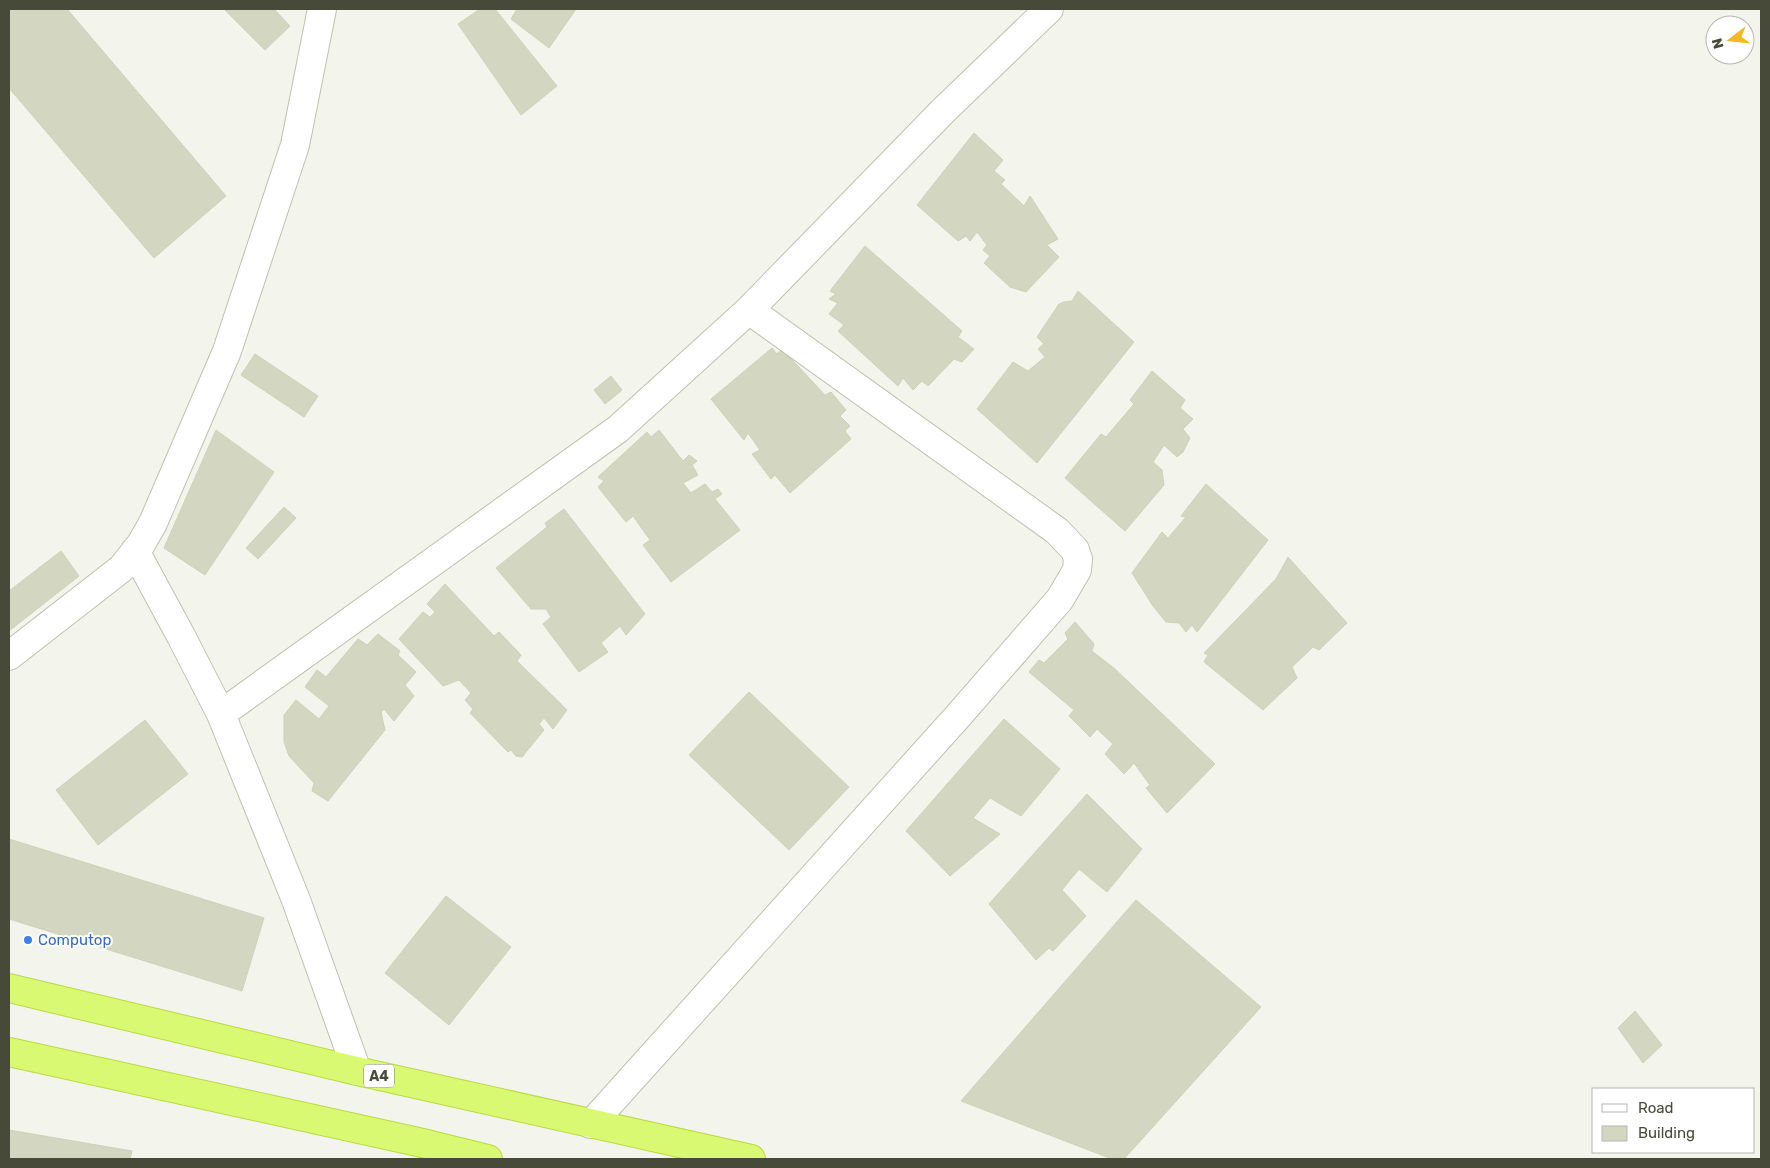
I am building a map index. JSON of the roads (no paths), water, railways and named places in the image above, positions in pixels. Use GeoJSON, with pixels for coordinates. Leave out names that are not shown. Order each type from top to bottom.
{"type":"FeatureCollection","features":[{"type":"Feature","properties":{"kind":"highway","name":"A4"},"geometry":{"type":"LineString","coordinates":[[9,988],[357,1071],[751,1159]]}},
{"type":"Feature","properties":{"kind":"highway"},"geometry":{"type":"LineString","coordinates":[[9,1052],[427,1152],[488,1159]]}},
{"type":"Feature","properties":{"kind":"street"},"geometry":{"type":"LineString","coordinates":[[9,656],[122,568],[136,551],[153,524],[166,498],[227,351],[295,145],[322,9]]}},
{"type":"Feature","properties":{"kind":"street"},"geometry":{"type":"LineString","coordinates":[[221,714],[618,429],[749,310],[943,111],[1049,9]]}},
{"type":"Feature","properties":{"kind":"street"},"geometry":{"type":"LineString","coordinates":[[591,1124],[1060,600],[1077,570],[1078,559],[1075,550],[1057,531],[749,310]]}},
{"type":"Feature","properties":{"kind":"street"},"geometry":{"type":"LineString","coordinates":[[136,551],[221,714],[296,900],[357,1071]]}},
{"type":"Feature","properties":{"kind":"place","name":"Computop"},"geometry":{"type":"Point","coordinates":[28,940]}}]}
